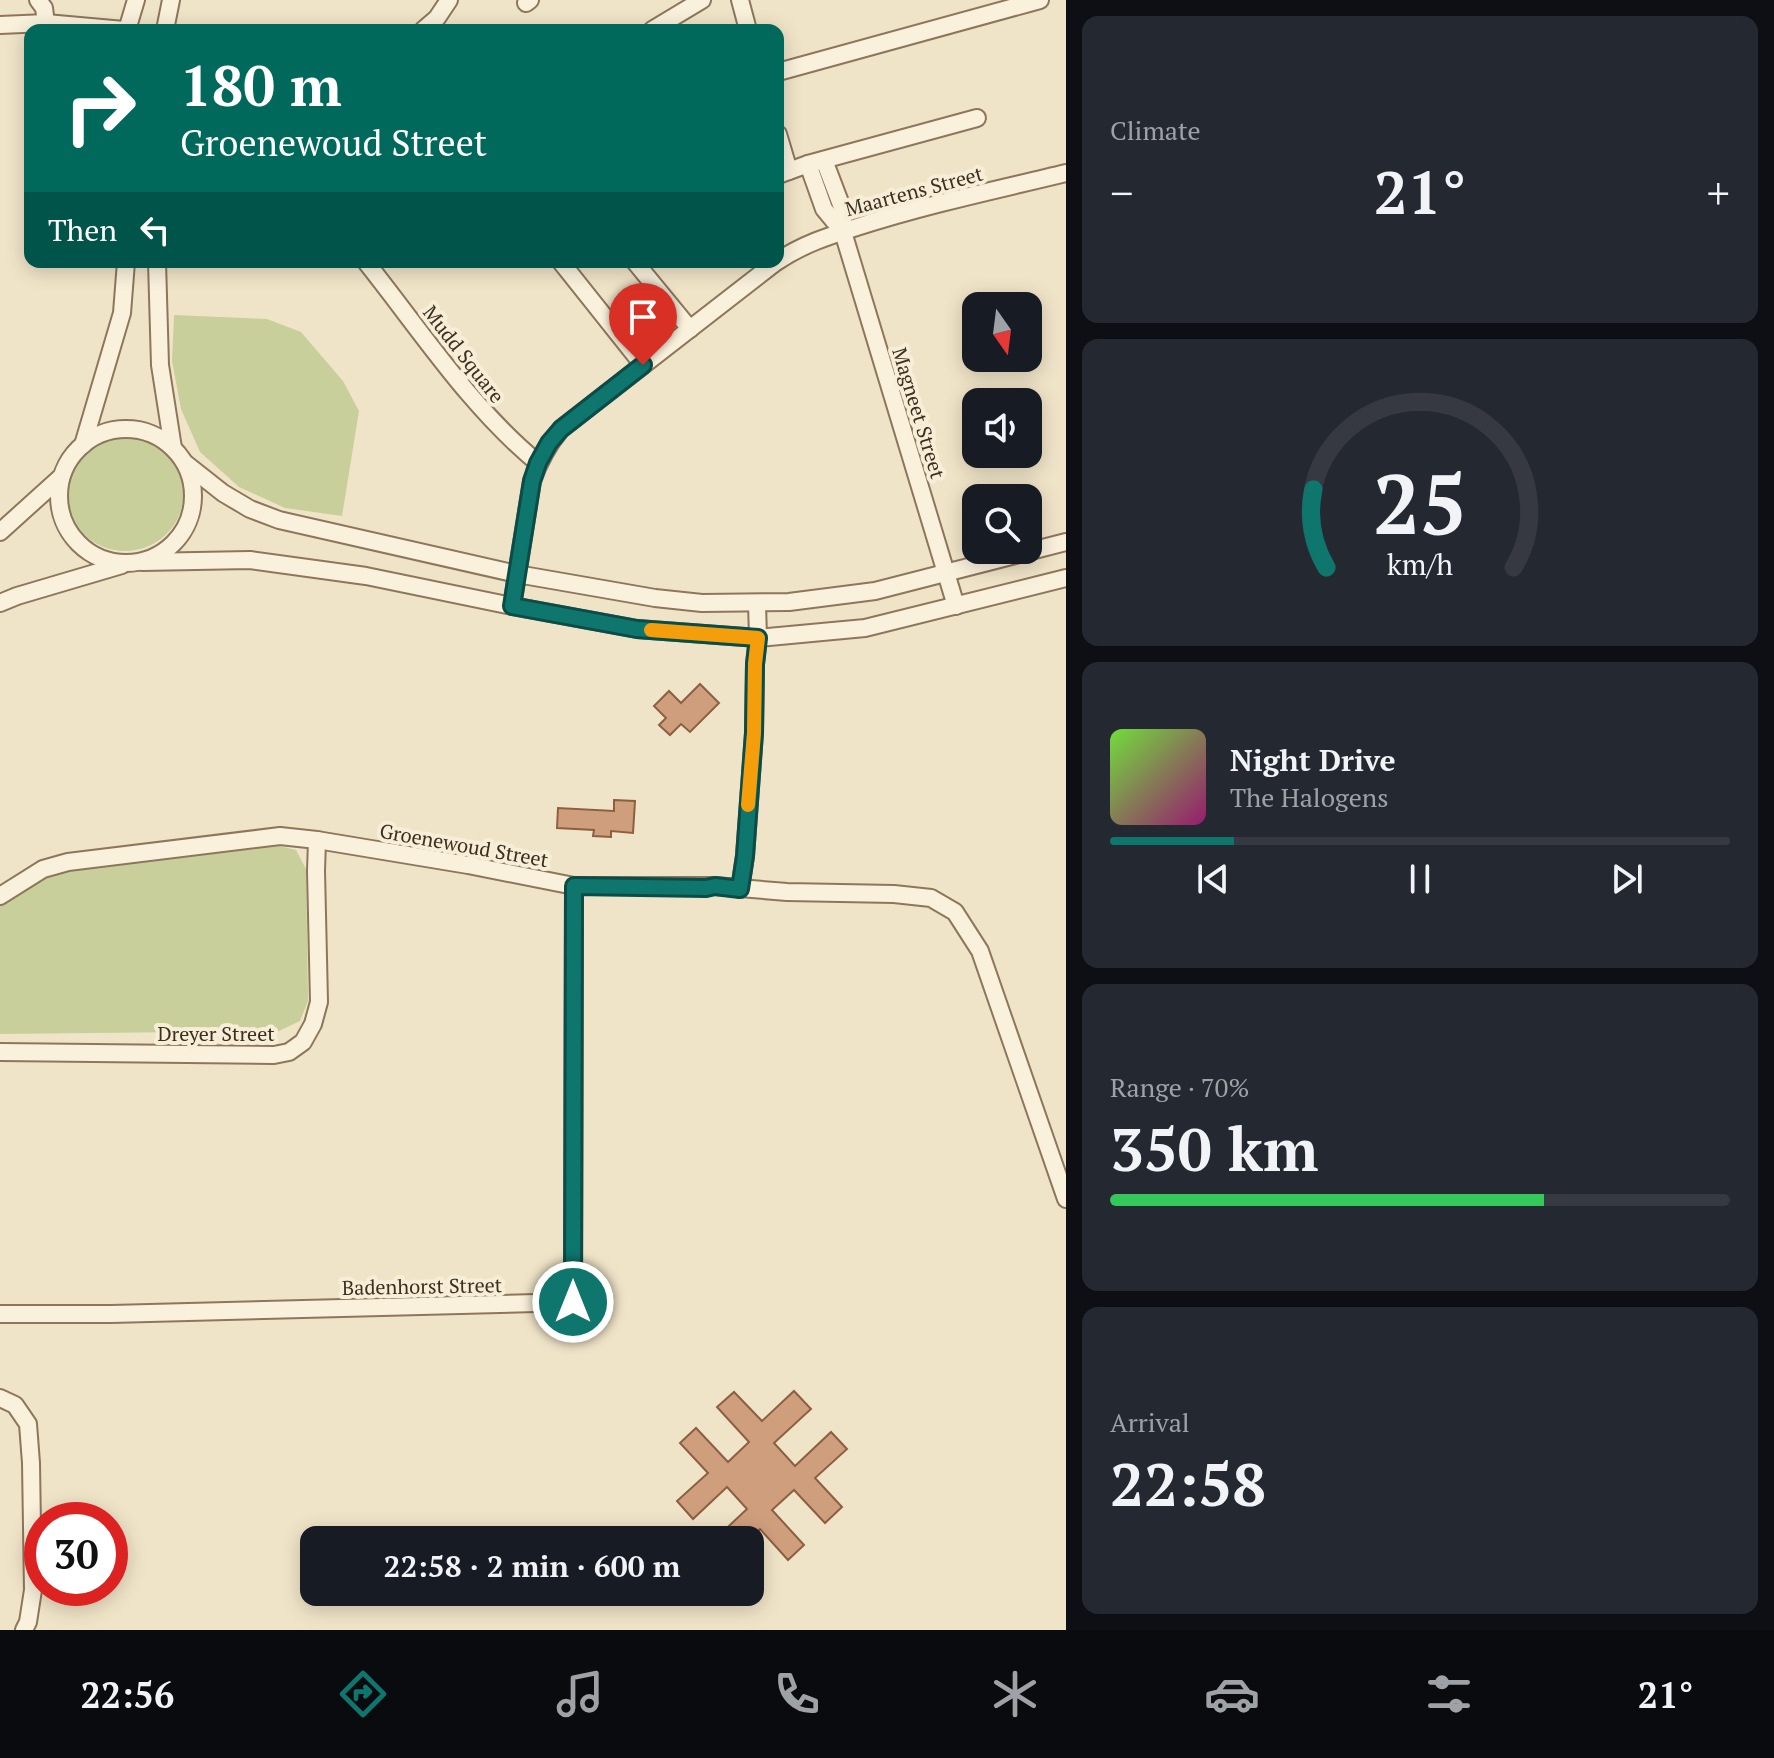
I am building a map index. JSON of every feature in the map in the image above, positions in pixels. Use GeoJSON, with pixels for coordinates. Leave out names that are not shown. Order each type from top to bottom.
{"type":"FeatureCollection","features":[{"type":"Feature","properties":{"kind":"street"},"geometry":{"type":"LineString","coordinates":[[38,0],[44,8],[46,23]]}},
{"type":"Feature","properties":{"kind":"street"},"geometry":{"type":"LineString","coordinates":[[128,24],[136,0]]}},
{"type":"Feature","properties":{"kind":"street"},"geometry":{"type":"LineString","coordinates":[[166,24],[171,0]]}},
{"type":"Feature","properties":{"kind":"street"},"geometry":{"type":"LineString","coordinates":[[442,24],[449,0]]}},
{"type":"Feature","properties":{"kind":"street"},"geometry":{"type":"LineString","coordinates":[[662,24],[702,0]]}},
{"type":"Feature","properties":{"kind":"street"},"geometry":{"type":"LineString","coordinates":[[740,0],[746,24]]}},
{"type":"Feature","properties":{"kind":"street"},"geometry":{"type":"LineString","coordinates":[[784,70],[1040,0]]}},
{"type":"Feature","properties":{"kind":"street"},"geometry":{"type":"LineString","coordinates":[[0,25],[57,24]]}},
{"type":"Feature","properties":{"kind":"street"},"geometry":{"type":"LineString","coordinates":[[784,173],[977,118]]}},
{"type":"Feature","properties":{"kind":"street","name":"Magneet Street"},"geometry":{"type":"LineString","coordinates":[[816,162],[843,210],[843,232],[956,606]]}},
{"type":"Feature","properties":{"kind":"street","name":"Maartens Street"},"geometry":{"type":"LineString","coordinates":[[784,257],[799,247],[888,217],[1066,173]]}},
{"type":"Feature","properties":{"kind":"street"},"geometry":{"type":"LineString","coordinates":[[83,445],[122,313],[126,268]]}},
{"type":"Feature","properties":{"kind":"street"},"geometry":{"type":"LineString","coordinates":[[157,268],[160,365],[173,448]]}},
{"type":"Feature","properties":{"kind":"street","name":"Mudd Square"},"geometry":{"type":"LineString","coordinates":[[371,268],[472,398],[504,434],[538,463]]}},
{"type":"Feature","properties":{"kind":"street"},"geometry":{"type":"LineString","coordinates":[[566,268],[643,365]]}},
{"type":"Feature","properties":{"kind":"street"},"geometry":{"type":"LineString","coordinates":[[640,268],[690,329]]}},
{"type":"Feature","properties":{"kind":"street","name":"Maartens Street"},"geometry":{"type":"LineString","coordinates":[[512,606],[532,481],[549,443],[561,429],[768,268]]}},
{"type":"Feature","properties":{"kind":"street"},"geometry":{"type":"LineString","coordinates":[[0,532],[61,477],[74,453],[83,445],[111,430],[133,429],[155,435],[223,493],[250,509],[279,520],[517,574],[655,598],[702,603],[757,603],[832,598],[947,574],[1066,542]]}},
{"type":"Feature","properties":{"kind":"street"},"geometry":{"type":"LineString","coordinates":[[0,603],[135,563],[165,551],[182,534],[192,511],[193,486],[185,463]]}},
{"type":"Feature","properties":{"kind":"street"},"geometry":{"type":"LineString","coordinates":[[61,477],[58,497],[62,518],[72,537],[87,552],[107,561],[250,560],[366,576],[637,629],[758,638],[865,628],[1066,578]]}},
{"type":"Feature","properties":{"kind":"street"},"geometry":{"type":"LineString","coordinates":[[740,889],[754,733],[757,603]]}},
{"type":"Feature","properties":{"kind":"street","name":"Groenewoud Street"},"geometry":{"type":"LineString","coordinates":[[0,896],[43,869],[68,862],[266,837],[317,840],[574,886],[715,886],[931,898],[955,912],[980,951],[1066,1199]]}},
{"type":"Feature","properties":{"kind":"street","name":"Dreyer Street"},"geometry":{"type":"LineString","coordinates":[[298,838],[316,871]]}},
{"type":"Feature","properties":{"kind":"street","name":"Dreyer Street"},"geometry":{"type":"LineString","coordinates":[[0,1052],[274,1055],[289,1052],[303,1042],[313,1024],[319,1002],[317,840]]}},
{"type":"Feature","properties":{"kind":"street","name":"Badenhorst Street"},"geometry":{"type":"LineString","coordinates":[[0,1314],[573,1302],[574,886]]}},
{"type":"Feature","properties":{"kind":"street"},"geometry":{"type":"LineString","coordinates":[[0,1398],[15,1405],[28,1424],[33,1590],[24,1630]]}},
{"type":"Feature","properties":{"kind":"green space"},"geometry":{"type":"Polygon","coordinates":[[[174,315],[267,319],[301,332],[343,381],[359,411],[342,516],[285,508],[239,487],[200,452],[181,409],[172,361],[174,315]]]}},
{"type":"Feature","properties":{"kind":"green space"},"geometry":{"type":"Polygon","coordinates":[[[125,433],[148,437],[167,450],[180,469],[184,492],[180,515],[167,534],[148,547],[125,551],[102,547],[83,534],[70,515],[66,492],[70,469],[83,450],[102,437],[125,433]]]}},
{"type":"Feature","properties":{"kind":"green space"},"geometry":{"type":"Polygon","coordinates":[[[271,844],[296,850],[306,869],[308,1001],[300,1021],[279,1031],[0,1034],[0,904],[57,868],[271,844]]]}},
{"type":"Feature","properties":{"kind":"building"},"geometry":{"type":"Polygon","coordinates":[[[700,684],[719,703],[690,732],[681,724],[670,735],[659,725],[666,718],[654,706],[669,691],[681,703],[700,684]]]}},
{"type":"Feature","properties":{"kind":"building"},"geometry":{"type":"Polygon","coordinates":[[[614,800],[635,801],[633,833],[611,831],[611,837],[593,836],[594,830],[557,828],[558,808],[614,811],[614,800]]]}},
{"type":"Feature","properties":{"kind":"building"},"geometry":{"type":"Polygon","coordinates":[[[794,1391],[811,1409],[774,1443],[795,1466],[831,1432],[847,1449],[815,1478],[842,1507],[825,1523],[794,1490],[772,1510],[804,1545],[788,1560],[764,1533],[764,1526],[729,1526],[747,1509],[727,1487],[693,1519],[677,1501],[708,1473],[680,1443],[696,1428],[728,1462],[749,1442],[717,1407],[734,1392],[762,1421],[794,1391]]]}},
{"type":"Feature","properties":{"kind":"slow traffic"},"geometry":{"type":"LineString","coordinates":[[651,630],[758,638],[748,805]]}},
{"type":"Feature","properties":{"kind":"route"},"geometry":{"type":"LineString","coordinates":[[573,1302],[574,886],[715,886],[740,889],[745,856],[758,638],[637,629],[512,606],[532,481],[538,463],[561,429],[643,365]]}}]}
